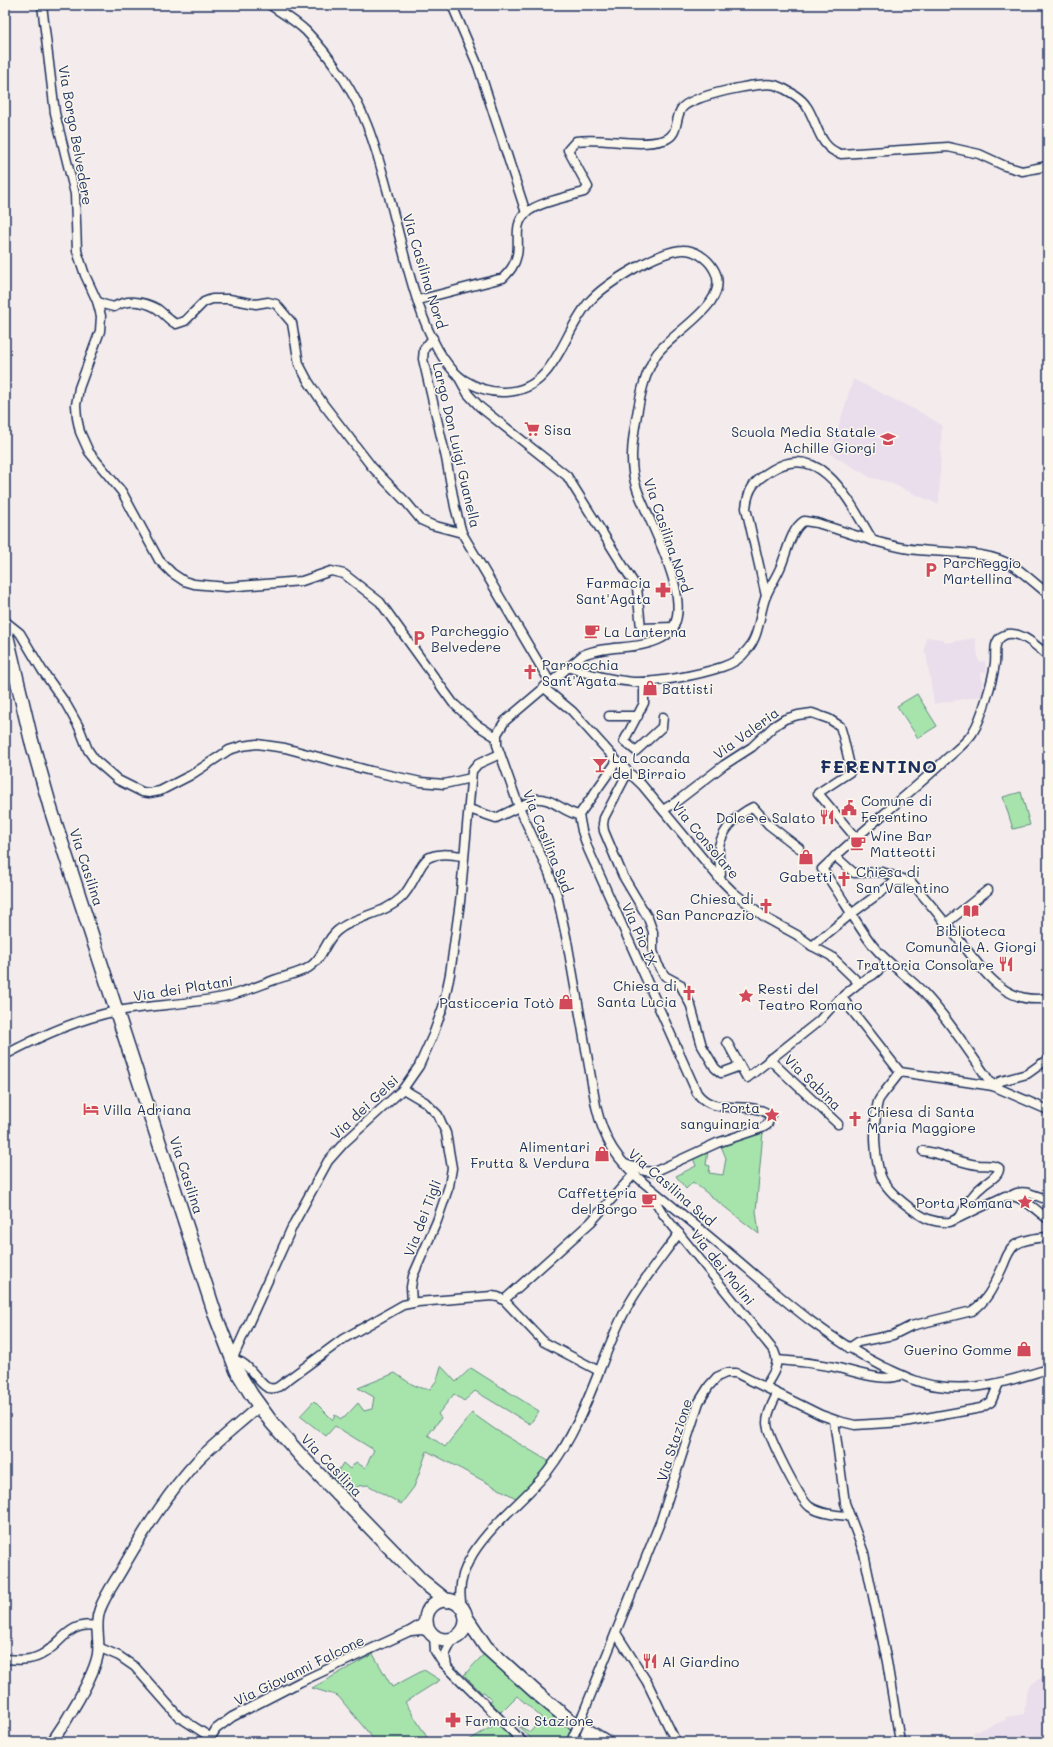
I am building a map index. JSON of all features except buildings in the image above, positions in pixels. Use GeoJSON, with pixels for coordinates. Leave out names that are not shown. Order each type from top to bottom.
{"type":"FeatureCollection","features":[{"type":"Feature","properties":{"kind":"main road","name":"Via Casilina"},"geometry":{"type":"LineString","coordinates":[[5,629],[41,777],[214,1310],[232,1360],[244,1384],[259,1406],[301,1456],[420,1580],[449,1601]]}},
{"type":"Feature","properties":{"kind":"main road","name":"Via Casilina"},"geometry":{"type":"LineString","coordinates":[[420,1580],[428,1593],[428,1614]]}},
{"type":"Feature","properties":{"kind":"main road"},"geometry":{"type":"LineString","coordinates":[[486,1647],[460,1606],[449,1601],[436,1603],[428,1614],[426,1623],[433,1635],[440,1639],[469,1638],[486,1647],[559,1712],[606,1742]]}},
{"type":"Feature","properties":{"kind":"main road"},"geometry":{"type":"LineString","coordinates":[[456,1638],[465,1628],[465,1613]]}},
{"type":"Feature","properties":{"kind":"street","name":"Via Borgo Belvedere"},"geometry":{"type":"LineString","coordinates":[[42,5],[55,113],[75,194],[76,251],[84,275],[97,301],[101,313],[101,324],[78,393],[76,409],[79,427],[89,452],[122,492],[159,560],[174,575],[187,582],[214,587],[302,581],[331,571],[344,574],[370,592],[383,605],[453,703],[496,738]]}},
{"type":"Feature","properties":{"kind":"street","name":"Via Casilina Nord"},"geometry":{"type":"LineString","coordinates":[[270,5],[304,29],[327,57],[352,93],[367,125],[418,300],[433,338],[445,360],[458,376],[473,385],[486,390],[517,392],[534,384],[545,374],[581,312],[602,289],[630,271],[669,252],[685,249],[695,252],[707,261],[715,270],[719,284],[713,300],[700,314],[671,338],[657,354],[646,376],[640,394],[632,443],[632,465],[636,488],[667,564],[677,594],[678,611],[674,627]]}},
{"type":"Feature","properties":{"kind":"street"},"geometry":{"type":"LineString","coordinates":[[452,5],[478,66],[526,213]]}},
{"type":"Feature","properties":{"kind":"street"},"geometry":{"type":"LineString","coordinates":[[418,300],[503,278],[511,270],[518,254],[518,229],[520,221],[526,213],[537,207],[584,192],[588,187],[568,150],[576,141],[588,139],[645,144],[665,140],[674,133],[679,112],[686,104],[727,91],[757,84],[774,85],[801,100],[807,106],[826,145],[835,152],[849,154],[872,151],[948,147],[979,154],[1005,166],[1022,171],[1048,166]]}},
{"type":"Feature","properties":{"kind":"street"},"geometry":{"type":"LineString","coordinates":[[97,301],[114,307],[122,302],[132,300],[157,308],[168,320],[176,324],[185,321],[204,302],[212,299],[229,299],[256,304],[268,302],[276,304],[292,323],[299,364],[308,381],[339,425],[372,467],[407,503],[421,520],[432,525],[462,533]]}},
{"type":"Feature","properties":{"kind":"street","name":"Largo Don Luigi Guanella"},"geometry":{"type":"LineString","coordinates":[[433,338],[424,349],[423,359],[446,458],[454,507],[462,533],[546,685],[572,711],[617,761]]}},
{"type":"Feature","properties":{"kind":"street"},"geometry":{"type":"LineString","coordinates":[[458,376],[468,394],[480,407],[567,476],[637,588],[641,628],[674,627]]}},
{"type":"Feature","properties":{"kind":"street"},"geometry":{"type":"LineString","coordinates":[[766,596],[746,508],[747,496],[752,486],[761,476],[777,466],[794,462],[816,466],[826,471],[840,487],[873,541]]}},
{"type":"Feature","properties":{"kind":"street"},"geometry":{"type":"LineString","coordinates":[[567,667],[585,673],[630,682],[644,682],[662,680],[724,667],[738,659],[748,650],[754,638],[766,596],[780,569],[796,528],[804,521],[817,523],[873,541],[906,549],[970,555],[1001,561],[1014,567],[1048,594]]}},
{"type":"Feature","properties":{"kind":"street"},"geometry":{"type":"LineString","coordinates":[[5,621],[20,633],[42,670],[66,704],[79,727],[88,750],[95,760],[118,780],[142,792],[153,793],[164,789],[197,771],[229,750],[252,745],[285,748],[366,770],[422,782],[444,784],[471,778],[472,771],[476,766],[500,754]]}},
{"type":"Feature","properties":{"kind":"street"},"geometry":{"type":"LineString","coordinates":[[496,738],[502,724],[567,667],[588,652],[660,640],[674,627]]}},
{"type":"Feature","properties":{"kind":"street"},"geometry":{"type":"LineString","coordinates":[[993,1086],[946,1020],[925,994],[903,972],[888,962],[871,944],[851,914],[834,883],[822,869],[855,837],[912,791],[973,733],[987,696],[995,663],[996,645],[1002,637],[1006,634],[1014,634],[1037,646],[1048,656]]}},
{"type":"Feature","properties":{"kind":"street"},"geometry":{"type":"LineString","coordinates":[[644,682],[644,702],[624,742],[636,751],[662,727],[663,717]]}},
{"type":"Feature","properties":{"kind":"street","name":"Via Valeria"},"geometry":{"type":"LineString","coordinates":[[663,810],[676,802],[724,765],[752,747],[774,726],[785,720],[807,713],[812,713],[829,719],[840,726],[851,770],[818,793],[855,837]]}},
{"type":"Feature","properties":{"kind":"street"},"geometry":{"type":"LineString","coordinates":[[609,716],[614,718],[638,716]]}},
{"type":"Feature","properties":{"kind":"street","name":"Via Casilina Sud"},"geometry":{"type":"LineString","coordinates":[[496,738],[500,754],[519,807],[547,867],[555,888],[568,942],[598,1113],[607,1140],[622,1163],[806,1319],[849,1348],[901,1375],[923,1383],[949,1388],[972,1387],[999,1383],[1048,1369]]}},
{"type":"Feature","properties":{"kind":"street"},"geometry":{"type":"LineString","coordinates":[[469,809],[496,818],[535,799],[541,798],[573,814],[579,815],[617,761]]}},
{"type":"Feature","properties":{"kind":"street","name":"Via Consolare"},"geometry":{"type":"LineString","coordinates":[[617,761],[642,785],[719,878],[733,892],[766,918],[831,956],[859,983]]}},
{"type":"Feature","properties":{"kind":"street"},"geometry":{"type":"LineString","coordinates":[[628,772],[604,818],[604,831],[623,876],[644,909],[650,922],[653,932],[653,951],[658,965],[665,976],[677,981],[681,987],[692,1009],[700,1041],[715,1068],[721,1073],[740,1066]]}},
{"type":"Feature","properties":{"kind":"street","name":"Via dei Gelsi"},"geometry":{"type":"LineString","coordinates":[[232,1360],[293,1225],[328,1161],[344,1143],[404,1089],[427,1050],[437,1025],[446,994],[460,902],[471,778]]}},
{"type":"Feature","properties":{"kind":"street"},"geometry":{"type":"LineString","coordinates":[[719,878],[721,874],[719,847],[723,836],[728,828],[740,816],[753,807],[769,825],[799,848]]}},
{"type":"Feature","properties":{"kind":"street","name":"Via Pio IX"},"geometry":{"type":"LineString","coordinates":[[579,815],[588,849],[697,1093],[705,1101],[712,1105],[757,1110],[765,1112],[771,1116],[767,1125],[762,1128],[717,1143],[657,1171],[645,1171],[622,1163]]}},
{"type":"Feature","properties":{"kind":"street","name":"Via dei Platani"},"geometry":{"type":"LineString","coordinates":[[5,1055],[31,1041],[79,1021],[118,1011],[228,996],[305,969],[320,958],[333,936],[340,929],[385,909],[402,898],[427,858],[441,854],[463,856]]}},
{"type":"Feature","properties":{"kind":"street"},"geometry":{"type":"LineString","coordinates":[[835,856],[854,873],[882,872],[911,882],[985,974],[1009,992],[1027,998],[1048,998]]}},
{"type":"Feature","properties":{"kind":"street"},"geometry":{"type":"LineString","coordinates":[[812,946],[851,914],[896,881],[911,882]]}},
{"type":"Feature","properties":{"kind":"street"},"geometry":{"type":"LineString","coordinates":[[945,924],[988,890]]}},
{"type":"Feature","properties":{"kind":"street"},"geometry":{"type":"LineString","coordinates":[[727,1042],[747,1078],[769,1059],[819,1021],[838,1000],[859,983],[873,975],[888,962]]}},
{"type":"Feature","properties":{"kind":"street"},"geometry":{"type":"LineString","coordinates":[[843,997],[844,1001],[900,1072],[993,1086],[1048,1110]]}},
{"type":"Feature","properties":{"kind":"street","name":"Via Sabina"},"geometry":{"type":"LineString","coordinates":[[769,1059],[838,1124]]}},
{"type":"Feature","properties":{"kind":"street"},"geometry":{"type":"LineString","coordinates":[[993,1086],[1001,1081],[1027,1074],[1048,1059]]}},
{"type":"Feature","properties":{"kind":"street"},"geometry":{"type":"LineString","coordinates":[[900,1072],[877,1103],[875,1132],[878,1169],[885,1185],[897,1199],[923,1217],[932,1221],[950,1222],[1005,1196],[1011,1196],[1020,1198],[1048,1219]]}},
{"type":"Feature","properties":{"kind":"street","name":"Via dei Tigli"},"geometry":{"type":"LineString","coordinates":[[404,1089],[425,1102],[438,1115],[446,1133],[452,1168],[449,1186],[437,1222],[413,1276],[411,1286],[412,1303]]}},
{"type":"Feature","properties":{"kind":"street"},"geometry":{"type":"LineString","coordinates":[[923,1152],[936,1152],[971,1164],[996,1166],[999,1168],[998,1174],[976,1191],[968,1201],[960,1217]]}},
{"type":"Feature","properties":{"kind":"street"},"geometry":{"type":"LineString","coordinates":[[504,1300],[591,1222],[634,1174]]}},
{"type":"Feature","properties":{"kind":"street","name":"Via dei Molini"},"geometry":{"type":"LineString","coordinates":[[652,1189],[657,1204],[770,1346],[777,1360]]}},
{"type":"Feature","properties":{"kind":"street"},"geometry":{"type":"LineString","coordinates":[[1011,1196],[1022,1191],[1048,1200]]}},
{"type":"Feature","properties":{"kind":"street"},"geometry":{"type":"LineString","coordinates":[[449,1601],[459,1591],[466,1569],[475,1551],[501,1519],[543,1477],[560,1453],[576,1426],[629,1304],[679,1233]]}},
{"type":"Feature","properties":{"kind":"street"},"geometry":{"type":"LineString","coordinates":[[849,1348],[858,1342],[893,1335],[911,1326],[972,1311],[989,1294],[1008,1253],[1015,1246],[1034,1238],[1048,1237]]}},
{"type":"Feature","properties":{"kind":"street"},"geometry":{"type":"LineString","coordinates":[[232,1360],[240,1361],[247,1365],[265,1387],[270,1390],[276,1388],[348,1336],[400,1306],[412,1303],[492,1296],[504,1300],[544,1342],[599,1372]]}},
{"type":"Feature","properties":{"kind":"street"},"geometry":{"type":"LineString","coordinates":[[765,1387],[775,1370],[777,1360],[831,1366],[884,1378],[892,1378],[901,1375]]}},
{"type":"Feature","properties":{"kind":"street","name":"Via Stazione"},"geometry":{"type":"LineString","coordinates":[[572,1741],[661,1520],[696,1411],[706,1389],[717,1377],[728,1372],[739,1375],[834,1420],[864,1426],[904,1422],[976,1410],[985,1407],[991,1402],[999,1383]]}},
{"type":"Feature","properties":{"kind":"street"},"geometry":{"type":"LineString","coordinates":[[777,1394],[768,1417],[768,1427],[791,1477],[805,1502],[816,1510],[849,1516]]}},
{"type":"Feature","properties":{"kind":"street"},"geometry":{"type":"LineString","coordinates":[[52,1742],[72,1709],[88,1678],[96,1659],[98,1647],[96,1626],[98,1615],[105,1599],[136,1545],[157,1513],[201,1458],[259,1406]]}},
{"type":"Feature","properties":{"kind":"street"},"geometry":{"type":"LineString","coordinates":[[834,1420],[843,1494],[849,1516],[861,1544],[868,1568],[887,1662],[900,1742]]}},
{"type":"Feature","properties":{"kind":"street"},"geometry":{"type":"LineString","coordinates":[[459,1591],[465,1613]]}},
{"type":"Feature","properties":{"kind":"street","name":"Via Giovanni Falcone"},"geometry":{"type":"LineString","coordinates":[[209,1740],[216,1729],[228,1720],[278,1693],[410,1631],[420,1624],[428,1614]]}},
{"type":"Feature","properties":{"kind":"street"},"geometry":{"type":"LineString","coordinates":[[5,1660],[25,1660],[35,1657],[44,1653],[74,1628],[85,1625],[96,1626]]}},
{"type":"Feature","properties":{"kind":"street","name":"Via Giovanni Falcone"},"geometry":{"type":"LineString","coordinates":[[410,1631],[422,1630],[433,1635]]}},
{"type":"Feature","properties":{"kind":"street"},"geometry":{"type":"LineString","coordinates":[[616,1633],[647,1682],[676,1742]]}},
{"type":"Feature","properties":{"kind":"street"},"geometry":{"type":"LineString","coordinates":[[433,1635],[434,1651],[439,1659],[523,1742]]}},
{"type":"Feature","properties":{"kind":"street"},"geometry":{"type":"LineString","coordinates":[[447,1667],[445,1655],[456,1638]]}},
{"type":"Feature","properties":{"kind":"street"},"geometry":{"type":"LineString","coordinates":[[98,1647],[122,1658],[134,1667],[179,1716],[209,1740]]}},
{"type":"Feature","properties":{"kind":"shaded area","name":"Scuola Media Statale Achille Giorgi"},"geometry":{"type":"Polygon","coordinates":[[[853,379],[922,413],[942,425],[939,505],[885,481],[871,478],[830,454],[853,379]]]}},
{"type":"Feature","properties":{"kind":"shaded area"},"geometry":{"type":"Polygon","coordinates":[[[926,637],[944,639],[945,643],[975,638],[979,662],[985,661],[987,672],[981,673],[984,696],[934,704],[926,653],[924,652],[926,637]]]}},
{"type":"Feature","properties":{"kind":"shaded area"},"geometry":{"type":"Polygon","coordinates":[[[1048,1677],[1048,1742],[975,1742],[973,1732],[1006,1720],[1005,1717],[1024,1714],[1026,1692],[1031,1683],[1041,1678],[1048,1677]]]}},
{"type":"Feature","properties":{"kind":"green space"},"geometry":{"type":"Polygon","coordinates":[[[917,694],[937,726],[918,738],[897,706],[917,694]]]}},
{"type":"Feature","properties":{"kind":"green space"},"geometry":{"type":"Polygon","coordinates":[[[1021,792],[1030,825],[1013,829],[1003,797],[1021,792]]]}},
{"type":"Feature","properties":{"kind":"green space"},"geometry":{"type":"Polygon","coordinates":[[[763,1132],[756,1211],[759,1234],[693,1182],[686,1189],[676,1176],[696,1166],[693,1158],[708,1150],[706,1165],[710,1166],[709,1173],[723,1175],[726,1158],[721,1146],[763,1132]]]}},
{"type":"Feature","properties":{"kind":"green space"},"geometry":{"type":"Polygon","coordinates":[[[441,1366],[456,1382],[471,1368],[539,1411],[530,1424],[475,1391],[464,1401],[454,1394],[438,1414],[441,1418],[428,1435],[445,1447],[472,1413],[496,1430],[550,1462],[538,1479],[516,1498],[427,1451],[414,1487],[401,1504],[368,1485],[358,1486],[348,1497],[332,1481],[343,1463],[350,1469],[356,1462],[365,1468],[374,1450],[335,1426],[326,1436],[300,1416],[314,1401],[333,1420],[335,1415],[341,1419],[345,1417],[358,1403],[364,1411],[372,1409],[374,1397],[358,1388],[395,1373],[416,1386],[430,1389],[437,1380],[441,1366]]]}},
{"type":"Feature","properties":{"kind":"green space"},"geometry":{"type":"Polygon","coordinates":[[[485,1653],[573,1726],[566,1742],[535,1742],[517,1725],[530,1732],[541,1717],[517,1696],[501,1712],[490,1702],[492,1700],[484,1692],[482,1693],[464,1675],[485,1653]]]}},
{"type":"Feature","properties":{"kind":"green space"},"geometry":{"type":"Polygon","coordinates":[[[373,1654],[392,1687],[424,1670],[440,1680],[405,1702],[430,1742],[376,1742],[338,1696],[312,1688],[373,1654]]]}},
{"type":"Feature","properties":{"kind":"green space"},"geometry":{"type":"Polygon","coordinates":[[[498,1723],[517,1742],[466,1742],[498,1723]]]}},
{"type":"Feature","properties":{"kind":"place","name":"Sisa"},"geometry":{"type":"Point","coordinates":[532,429]}},
{"type":"Feature","properties":{"kind":"place","name":"Scuola Media Statale Achille Giorgi"},"geometry":{"type":"Point","coordinates":[888,439]}},
{"type":"Feature","properties":{"kind":"place","name":"Parcheggio Martellina"},"geometry":{"type":"Point","coordinates":[931,570]}},
{"type":"Feature","properties":{"kind":"place","name":"Farmacia Sant'Agata"},"geometry":{"type":"Point","coordinates":[663,590]}},
{"type":"Feature","properties":{"kind":"place","name":"La Lanterna"},"geometry":{"type":"Point","coordinates":[592,631]}},
{"type":"Feature","properties":{"kind":"place","name":"Parcheggio Belvedere"},"geometry":{"type":"Point","coordinates":[419,638]}},
{"type":"Feature","properties":{"kind":"place","name":"Parrocchia Sant'Agata"},"geometry":{"type":"Point","coordinates":[530,672]}},
{"type":"Feature","properties":{"kind":"place","name":"Battisti"},"geometry":{"type":"Point","coordinates":[650,688]}},
{"type":"Feature","properties":{"kind":"place","name":"La Locanda del Birraio"},"geometry":{"type":"Point","coordinates":[600,765]}},
{"type":"Feature","properties":{"kind":"place","name":"Comune di Ferentino"},"geometry":{"type":"Point","coordinates":[849,808]}},
{"type":"Feature","properties":{"kind":"place","name":"Dolce e Salato"},"geometry":{"type":"Point","coordinates":[827,817]}},
{"type":"Feature","properties":{"kind":"place","name":"Wine Bar Matteotti"},"geometry":{"type":"Point","coordinates":[858,843]}},
{"type":"Feature","properties":{"kind":"place","name":"Gabetti"},"geometry":{"type":"Point","coordinates":[806,857]}},
{"type":"Feature","properties":{"kind":"place","name":"Chiesa di San Valentino"},"geometry":{"type":"Point","coordinates":[844,879]}},
{"type":"Feature","properties":{"kind":"place","name":"Chiesa di San Pancrazio"},"geometry":{"type":"Point","coordinates":[766,906]}},
{"type":"Feature","properties":{"kind":"place","name":"Biblioteca Comunale A. Giorgi"},"geometry":{"type":"Point","coordinates":[971,911]}},
{"type":"Feature","properties":{"kind":"place","name":"Trattoria Consolare"},"geometry":{"type":"Point","coordinates":[1006,964]}},
{"type":"Feature","properties":{"kind":"place","name":"Chiesa di Santa Lucia"},"geometry":{"type":"Point","coordinates":[689,993]}},
{"type":"Feature","properties":{"kind":"place","name":"Resti del Teatro Romano"},"geometry":{"type":"Point","coordinates":[746,996]}},
{"type":"Feature","properties":{"kind":"place","name":"Pasticceria Totò"},"geometry":{"type":"Point","coordinates":[566,1002]}},
{"type":"Feature","properties":{"kind":"place","name":"Villa Adriana"},"geometry":{"type":"Point","coordinates":[91,1109]}},
{"type":"Feature","properties":{"kind":"place","name":"Porta sanguinaria"},"geometry":{"type":"Point","coordinates":[772,1115]}},
{"type":"Feature","properties":{"kind":"place","name":"Chiesa di Santa Maria Maggiore"},"geometry":{"type":"Point","coordinates":[855,1119]}},
{"type":"Feature","properties":{"kind":"place","name":"Alimentari Frutta & Verdura"},"geometry":{"type":"Point","coordinates":[602,1154]}},
{"type":"Feature","properties":{"kind":"place","name":"Caffetteria del Borgo"},"geometry":{"type":"Point","coordinates":[649,1200]}},
{"type":"Feature","properties":{"kind":"place","name":"Porta Romana"},"geometry":{"type":"Point","coordinates":[1025,1202]}},
{"type":"Feature","properties":{"kind":"place","name":"Guerino Gomme"},"geometry":{"type":"Point","coordinates":[1024,1349]}},
{"type":"Feature","properties":{"kind":"place","name":"Al Giardino"},"geometry":{"type":"Point","coordinates":[650,1661]}},
{"type":"Feature","properties":{"kind":"place","name":"Farmacia Stazione"},"geometry":{"type":"Point","coordinates":[453,1720]}},
{"type":"Feature","properties":{"kind":"district","name":"FERENTINO"},"geometry":{"type":"Point","coordinates":[879,766]}}]}
